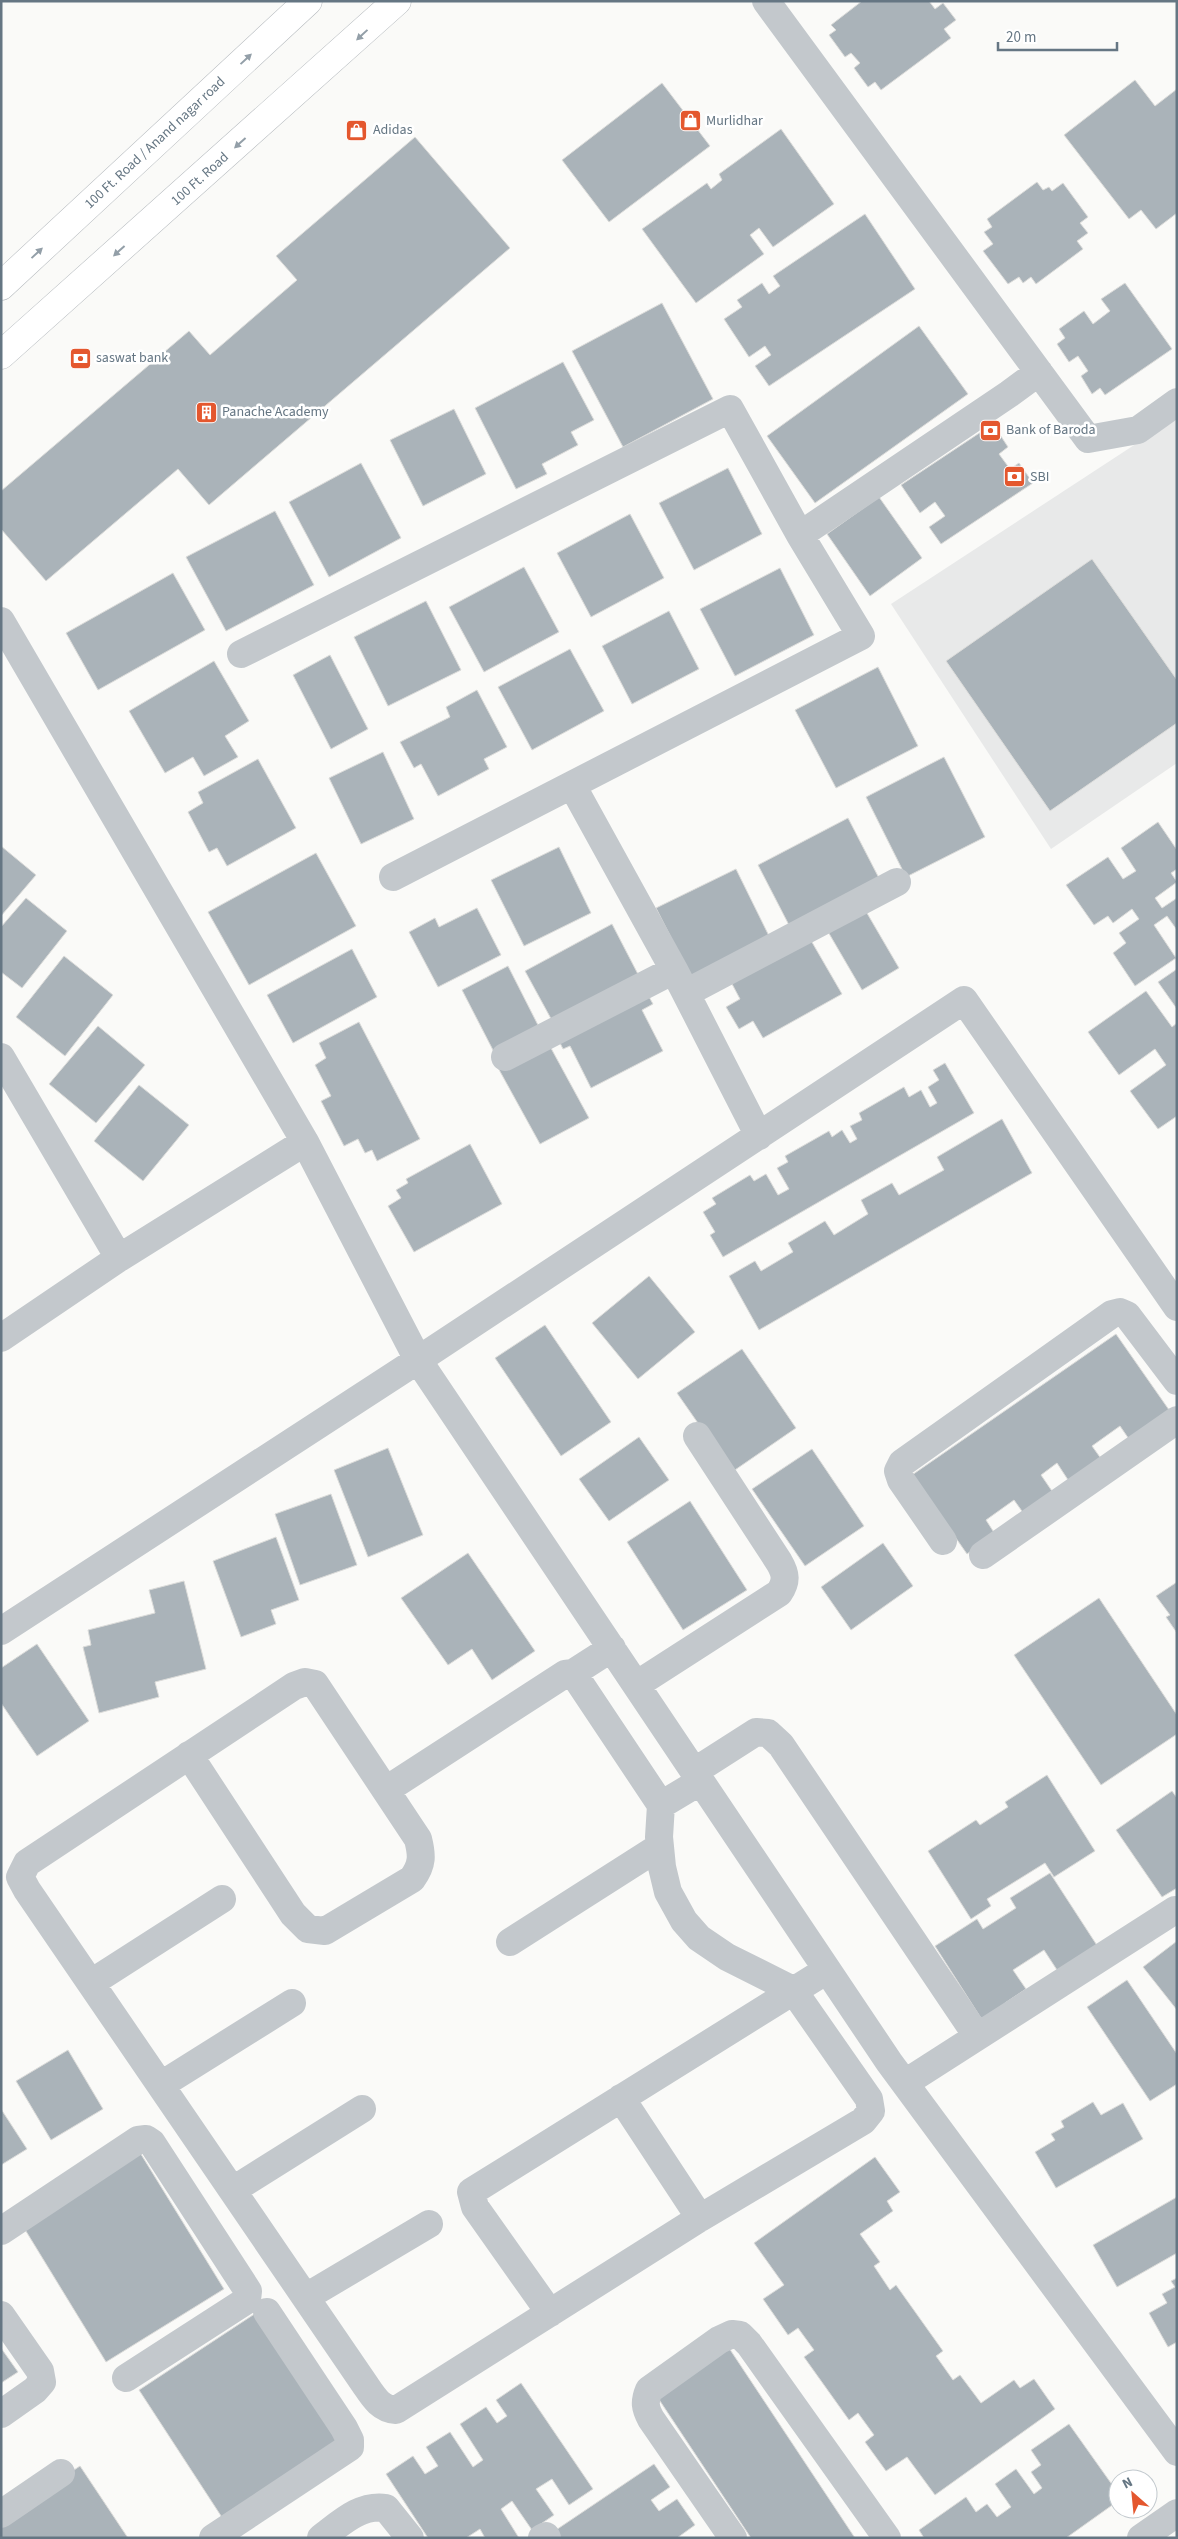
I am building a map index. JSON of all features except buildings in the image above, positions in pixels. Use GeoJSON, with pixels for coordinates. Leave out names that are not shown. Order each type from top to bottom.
{"type":"FeatureCollection","features":[{"type":"Feature","properties":{"kind":"main road","name":"100 Ft. Road / Anand nagar road"},"geometry":{"type":"LineString","coordinates":[[1,286],[308,1]]}},
{"type":"Feature","properties":{"kind":"main road","name":"100 Ft. Road"},"geometry":{"type":"LineString","coordinates":[[1,355],[397,1]]}},
{"type":"Feature","properties":{"kind":"street"},"geometry":{"type":"LineString","coordinates":[[766,1],[1088,439],[1138,430],[1177,402]]}},
{"type":"Feature","properties":{"kind":"street"},"geometry":{"type":"LineString","coordinates":[[800,535],[1009,394],[1038,372]]}},
{"type":"Feature","properties":{"kind":"street"},"geometry":{"type":"LineString","coordinates":[[241,654],[730,409],[800,535],[861,636],[392,877]]}},
{"type":"Feature","properties":{"kind":"street"},"geometry":{"type":"LineString","coordinates":[[1,621],[305,1142],[418,1360],[827,1970],[905,2083],[1177,2452]]}},
{"type":"Feature","properties":{"kind":"street"},"geometry":{"type":"LineString","coordinates":[[572,785],[680,982],[759,1136]]}},
{"type":"Feature","properties":{"kind":"street"},"geometry":{"type":"LineString","coordinates":[[506,1057],[680,982],[896,882]]}},
{"type":"Feature","properties":{"kind":"street"},"geometry":{"type":"LineString","coordinates":[[1,1631],[418,1360],[964,1000],[1177,1307]]}},
{"type":"Feature","properties":{"kind":"street"},"geometry":{"type":"LineString","coordinates":[[1,1057],[119,1258]]}},
{"type":"Feature","properties":{"kind":"street"},"geometry":{"type":"LineString","coordinates":[[1,1338],[119,1258],[305,1142]]}},
{"type":"Feature","properties":{"kind":"street"},"geometry":{"type":"LineString","coordinates":[[943,1541],[901,1480],[898,1471],[902,1464],[1112,1314],[1120,1312],[1127,1315],[1177,1381]]}},
{"type":"Feature","properties":{"kind":"street"},"geometry":{"type":"LineString","coordinates":[[983,1555],[1177,1420]]}},
{"type":"Feature","properties":{"kind":"street"},"geometry":{"type":"LineString","coordinates":[[636,1685],[779,1593],[784,1584],[786,1574],[779,1562],[697,1436]]}},
{"type":"Feature","properties":{"kind":"street"},"geometry":{"type":"LineString","coordinates":[[386,1790],[565,1674],[572,1673],[612,1648]]}},
{"type":"Feature","properties":{"kind":"street"},"geometry":{"type":"LineString","coordinates":[[189,1755],[293,1914],[308,1928],[325,1931],[412,1878],[420,1868],[422,1856],[418,1839],[315,1684],[305,1682],[294,1686],[189,1755],[27,1864],[20,1877],[366,2386],[378,2403],[387,2409],[396,2410],[700,2218],[863,2121],[871,2111],[869,2099],[793,1990],[726,1957],[700,1938],[684,1921],[668,1892],[660,1847],[661,1805],[572,1673]]}},
{"type":"Feature","properties":{"kind":"street"},"geometry":{"type":"LineString","coordinates":[[661,1805],[756,1732],[768,1733],[781,1746],[977,2036]]}},
{"type":"Feature","properties":{"kind":"street"},"geometry":{"type":"LineString","coordinates":[[510,1942],[660,1847]]}},
{"type":"Feature","properties":{"kind":"street"},"geometry":{"type":"LineString","coordinates":[[91,1983],[222,1900]]}},
{"type":"Feature","properties":{"kind":"street"},"geometry":{"type":"LineString","coordinates":[[905,2083],[1175,1910]]}},
{"type":"Feature","properties":{"kind":"street"},"geometry":{"type":"LineString","coordinates":[[550,2313],[475,2207],[471,2192],[827,1970]]}},
{"type":"Feature","properties":{"kind":"street"},"geometry":{"type":"LineString","coordinates":[[161,2085],[292,2003]]}},
{"type":"Feature","properties":{"kind":"street"},"geometry":{"type":"LineString","coordinates":[[621,2098],[700,2218]]}},
{"type":"Feature","properties":{"kind":"street"},"geometry":{"type":"LineString","coordinates":[[233,2190],[362,2108]]}},
{"type":"Feature","properties":{"kind":"street"},"geometry":{"type":"LineString","coordinates":[[1,2231],[138,2140],[146,2139],[152,2143],[248,2291],[247,2300],[126,2378]]}},
{"type":"Feature","properties":{"kind":"street"},"geometry":{"type":"LineString","coordinates":[[306,2297],[429,2224]]}},
{"type":"Feature","properties":{"kind":"street"},"geometry":{"type":"LineString","coordinates":[[213,2538],[350,2447],[350,2440],[344,2428],[268,2312]]}},
{"type":"Feature","properties":{"kind":"street"},"geometry":{"type":"LineString","coordinates":[[1,2315],[40,2371],[42,2382],[35,2390],[1,2414]]}},
{"type":"Feature","properties":{"kind":"street"},"geometry":{"type":"LineString","coordinates":[[733,2538],[651,2419],[646,2409],[645,2398],[649,2390],[719,2340],[732,2334],[740,2335],[750,2344],[887,2538]]}},
{"type":"Feature","properties":{"kind":"street"},"geometry":{"type":"LineString","coordinates":[[1,2514],[61,2473]]}},
{"type":"Feature","properties":{"kind":"street"},"geometry":{"type":"LineString","coordinates":[[321,2538],[360,2510],[373,2506],[386,2508],[410,2538]]}},
{"type":"Feature","properties":{"kind":"street"},"geometry":{"type":"LineString","coordinates":[[1141,2538],[1177,2513]]}},
{"type":"Feature","properties":{"kind":"street"},"geometry":{"type":"LineString","coordinates":[[542,2538],[546,2536],[547,2538]]}},
{"type":"Feature","properties":{"kind":"shaded area"},"geometry":{"type":"Polygon","coordinates":[[[1177,417],[1177,763],[1051,849],[891,604],[1177,417]]]}},
{"type":"Feature","properties":{"kind":"place","name":"Murlidhar"},"geometry":{"type":"Point","coordinates":[690,121]}},
{"type":"Feature","properties":{"kind":"place","name":"Adidas"},"geometry":{"type":"Point","coordinates":[357,130]}},
{"type":"Feature","properties":{"kind":"place","name":"saswat bank"},"geometry":{"type":"Point","coordinates":[80,358]}},
{"type":"Feature","properties":{"kind":"place","name":"Panache Academy"},"geometry":{"type":"Point","coordinates":[206,412]}},
{"type":"Feature","properties":{"kind":"place","name":"Bank of Baroda"},"geometry":{"type":"Point","coordinates":[990,430]}},
{"type":"Feature","properties":{"kind":"place","name":"SBI"},"geometry":{"type":"Point","coordinates":[1014,477]}}]}
